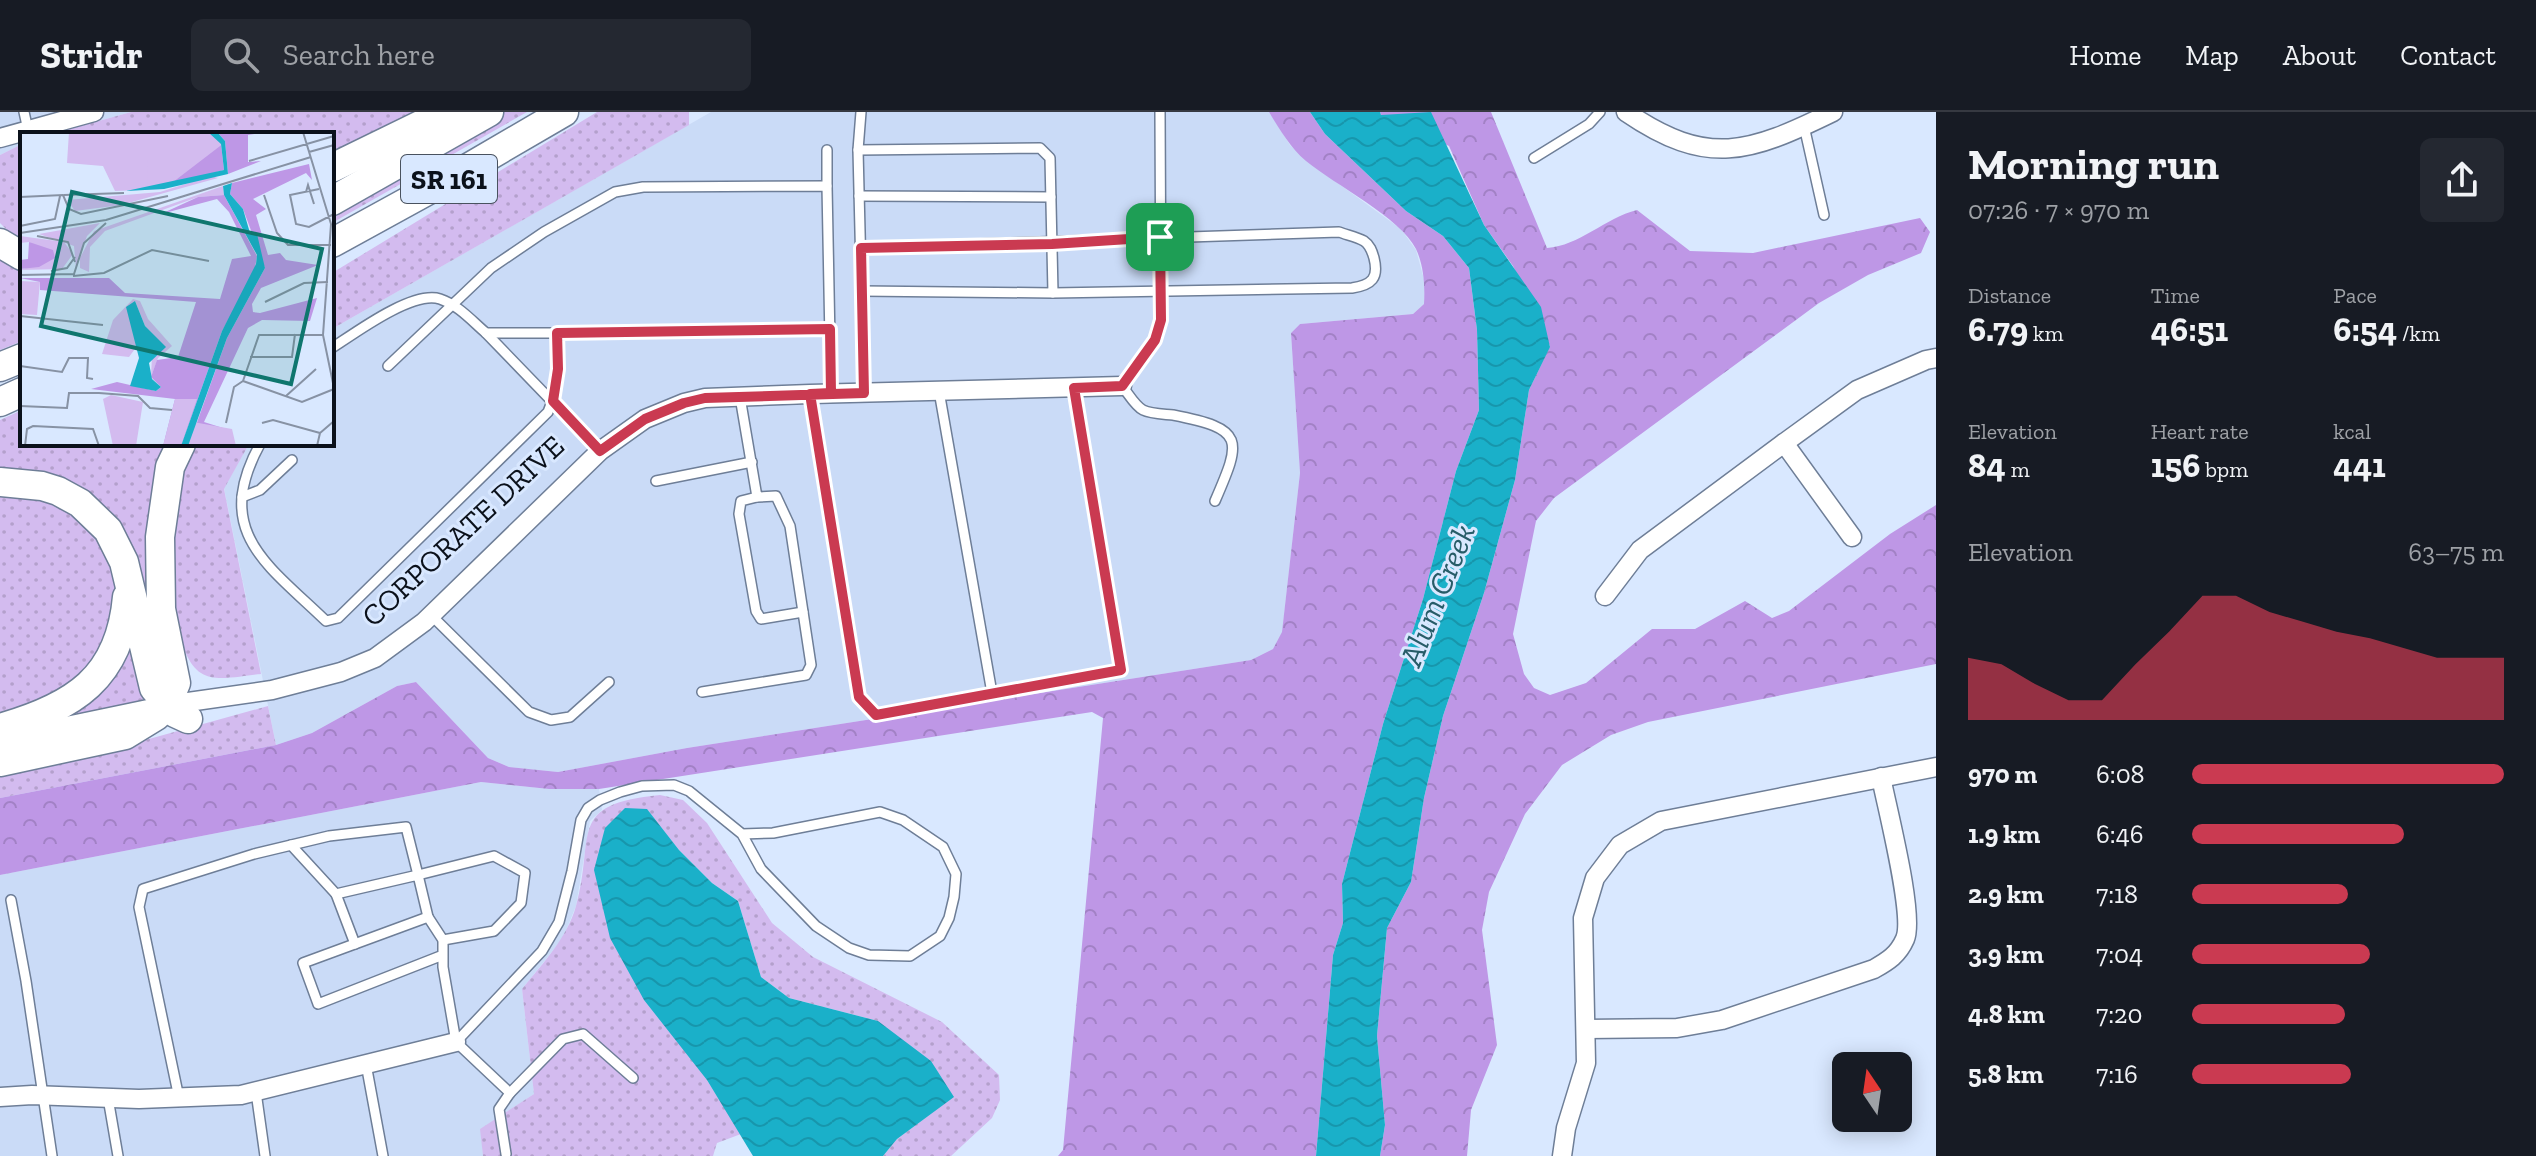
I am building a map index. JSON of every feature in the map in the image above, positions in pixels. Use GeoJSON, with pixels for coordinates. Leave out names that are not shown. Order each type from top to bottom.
{"type":"FeatureCollection","features":[{"type":"Feature","properties":{"kind":"main road"},"geometry":{"type":"LineString","coordinates":[[334,167],[447,112]]}},
{"type":"Feature","properties":{"kind":"main road","name":"SR 161"},"geometry":{"type":"LineString","coordinates":[[334,200],[489,112]]}},
{"type":"Feature","properties":{"kind":"main road","name":"SR 161"},"geometry":{"type":"LineString","coordinates":[[334,242],[564,112]]}},
{"type":"Feature","properties":{"kind":"main road"},"geometry":{"type":"LineString","coordinates":[[334,261],[456,175]]}},
{"type":"Feature","properties":{"kind":"main road"},"geometry":{"type":"LineString","coordinates":[[0,243],[20,255]]}},
{"type":"Feature","properties":{"kind":"main road"},"geometry":{"type":"LineString","coordinates":[[0,367],[20,359]]}},
{"type":"Feature","properties":{"kind":"main road"},"geometry":{"type":"LineString","coordinates":[[0,402],[20,393]]}},
{"type":"Feature","properties":{"kind":"main road"},"geometry":{"type":"LineString","coordinates":[[178,712],[176,676],[161,609],[160,537],[170,467],[180,446]]}},
{"type":"Feature","properties":{"kind":"main road"},"geometry":{"type":"LineString","coordinates":[[0,482],[42,486],[58,491],[80,503],[108,530],[129,580],[154,688],[178,712]]}},
{"type":"Feature","properties":{"kind":"main road"},"geometry":{"type":"LineString","coordinates":[[0,728],[62,704],[88,685],[103,669],[122,635],[129,580]]}},
{"type":"Feature","properties":{"kind":"main road"},"geometry":{"type":"LineString","coordinates":[[0,762],[125,735],[156,716],[178,712]]}},
{"type":"Feature","properties":{"kind":"street"},"geometry":{"type":"LineString","coordinates":[[1626,112],[1676,142],[1732,149],[1767,143],[1833,112]]}},
{"type":"Feature","properties":{"kind":"street"},"geometry":{"type":"LineString","coordinates":[[0,138],[26,121],[86,113]]}},
{"type":"Feature","properties":{"kind":"street"},"geometry":{"type":"LineString","coordinates":[[1605,596],[1640,550],[1857,390],[1936,358]]}},
{"type":"Feature","properties":{"kind":"street","name":"CORPORATE DRIVE"},"geometry":{"type":"LineString","coordinates":[[0,740],[178,712],[341,672],[375,658],[431,615],[600,451],[645,419],[669,408],[705,398],[1122,386]]}},
{"type":"Feature","properties":{"kind":"street"},"geometry":{"type":"LineString","coordinates":[[1784,443],[1852,537]]}},
{"type":"Feature","properties":{"kind":"street"},"geometry":{"type":"LineString","coordinates":[[1562,1156],[1566,1128],[1586,1063],[1583,918],[1595,878],[1620,845],[1661,821],[1936,767]]}},
{"type":"Feature","properties":{"kind":"street"},"geometry":{"type":"LineString","coordinates":[[1586,1029],[1677,1028],[1722,1020],[1874,969],[1894,957],[1907,936],[1907,912],[1881,777]]}},
{"type":"Feature","properties":{"kind":"street"},"geometry":{"type":"LineString","coordinates":[[0,1097],[179,1098],[241,1095],[456,1042]]}},
{"type":"Feature","properties":{"kind":"lane"},"geometry":{"type":"LineString","coordinates":[[861,112],[858,150],[864,393]]}},
{"type":"Feature","properties":{"kind":"lane"},"geometry":{"type":"LineString","coordinates":[[1160,112],[1161,320],[1155,340],[1122,386],[1141,409],[1209,422],[1226,431],[1235,445],[1233,459],[1215,501]]}},
{"type":"Feature","properties":{"kind":"lane"},"geometry":{"type":"LineString","coordinates":[[1534,158],[1589,124],[1600,112]]}},
{"type":"Feature","properties":{"kind":"lane"},"geometry":{"type":"LineString","coordinates":[[1804,126],[1824,215]]}},
{"type":"Feature","properties":{"kind":"lane"},"geometry":{"type":"LineString","coordinates":[[858,150],[1040,148],[1050,158],[1053,293]]}},
{"type":"Feature","properties":{"kind":"lane"},"geometry":{"type":"LineString","coordinates":[[827,150],[831,393]]}},
{"type":"Feature","properties":{"kind":"lane"},"geometry":{"type":"LineString","coordinates":[[388,366],[491,268],[544,232],[615,192],[643,187],[827,186]]}},
{"type":"Feature","properties":{"kind":"lane"},"geometry":{"type":"LineString","coordinates":[[859,196],[1051,197]]}},
{"type":"Feature","properties":{"kind":"lane"},"geometry":{"type":"LineString","coordinates":[[861,248],[1339,232],[1366,242],[1372,250],[1377,270],[1374,280],[1367,286],[1352,288],[1053,293],[862,291]]}},
{"type":"Feature","properties":{"kind":"lane"},"geometry":{"type":"LineString","coordinates":[[334,347],[415,299],[436,297],[454,305],[486,333],[600,451]]}},
{"type":"Feature","properties":{"kind":"lane"},"geometry":{"type":"LineString","coordinates":[[486,333],[830,329]]}},
{"type":"Feature","properties":{"kind":"lane"},"geometry":{"type":"LineString","coordinates":[[259,446],[246,469],[242,497],[243,526],[261,558],[326,621],[338,618],[548,412],[558,369],[557,333]]}},
{"type":"Feature","properties":{"kind":"lane"},"geometry":{"type":"LineString","coordinates":[[810,394],[859,697],[876,715],[1121,670],[1074,388]]}},
{"type":"Feature","properties":{"kind":"lane"},"geometry":{"type":"LineString","coordinates":[[939,391],[992,693]]}},
{"type":"Feature","properties":{"kind":"lane"},"geometry":{"type":"LineString","coordinates":[[740,397],[757,497]]}},
{"type":"Feature","properties":{"kind":"lane"},"geometry":{"type":"LineString","coordinates":[[242,497],[260,490],[292,460]]}},
{"type":"Feature","properties":{"kind":"lane"},"geometry":{"type":"LineString","coordinates":[[656,481],[752,462]]}},
{"type":"Feature","properties":{"kind":"lane"},"geometry":{"type":"LineString","coordinates":[[702,692],[806,675],[811,665],[803,612],[790,526],[776,496],[741,501],[739,514],[756,611],[761,619],[803,612]]}},
{"type":"Feature","properties":{"kind":"lane"},"geometry":{"type":"LineString","coordinates":[[431,615],[529,712],[551,720],[570,717],[609,682]]}},
{"type":"Feature","properties":{"kind":"lane"},"geometry":{"type":"LineString","coordinates":[[456,1042],[542,951],[559,922],[581,820],[588,808],[620,792],[642,786],[674,785],[689,791],[742,834],[761,869],[791,902],[816,926],[849,948],[869,955],[910,956],[940,936],[949,918],[956,874],[943,847],[903,820],[880,812],[773,833],[742,834]]}},
{"type":"Feature","properties":{"kind":"lane"},"geometry":{"type":"LineString","coordinates":[[179,1098],[139,907],[143,889],[254,854],[329,836],[406,827],[428,917],[443,940],[456,1042],[510,1093]]}},
{"type":"Feature","properties":{"kind":"lane"},"geometry":{"type":"LineString","coordinates":[[291,845],[336,894],[355,944]]}},
{"type":"Feature","properties":{"kind":"lane"},"geometry":{"type":"LineString","coordinates":[[336,894],[494,856],[525,873],[521,903],[494,931],[443,940]]}},
{"type":"Feature","properties":{"kind":"lane"},"geometry":{"type":"LineString","coordinates":[[11,900],[52,1156]]}},
{"type":"Feature","properties":{"kind":"lane"},"geometry":{"type":"LineString","coordinates":[[428,917],[303,963],[318,1004],[443,955]]}},
{"type":"Feature","properties":{"kind":"lane"},"geometry":{"type":"LineString","coordinates":[[506,1154],[499,1109],[510,1093],[563,1039],[583,1034],[633,1078]]}},
{"type":"Feature","properties":{"kind":"lane"},"geometry":{"type":"LineString","coordinates":[[366,1064],[383,1156]]}},
{"type":"Feature","properties":{"kind":"lane"},"geometry":{"type":"LineString","coordinates":[[256,1092],[265,1156]]}},
{"type":"Feature","properties":{"kind":"lane"},"geometry":{"type":"LineString","coordinates":[[108,1098],[118,1156]]}},
{"type":"Feature","properties":{"kind":"shaded area"},"geometry":{"type":"Polygon","coordinates":[[[0,112],[131,112],[59,132],[20,132],[20,145],[0,155],[0,112]]]}},
{"type":"Feature","properties":{"kind":"shaded area"},"geometry":{"type":"Polygon","coordinates":[[[131,112],[418,112],[334,152],[334,132],[59,132],[131,112]]]}},
{"type":"Feature","properties":{"kind":"shaded area"},"geometry":{"type":"Polygon","coordinates":[[[499,112],[527,112],[334,222],[334,207],[499,112]]]}},
{"type":"Feature","properties":{"kind":"shaded area"},"geometry":{"type":"Polygon","coordinates":[[[597,112],[689,112],[689,125],[334,328],[334,272],[597,112]]]}},
{"type":"Feature","properties":{"kind":"shaded area"},"geometry":{"type":"Polygon","coordinates":[[[711,112],[1269,112],[1290,145],[1306,160],[1401,229],[1416,250],[1425,283],[1424,304],[1413,314],[1300,324],[1291,333],[1300,473],[1282,633],[1273,649],[1251,660],[687,748],[558,772],[509,767],[488,758],[416,682],[397,686],[312,733],[276,745],[224,488],[248,446],[334,446],[334,328],[711,112]]]}},
{"type":"Feature","properties":{"kind":"shaded area"},"geometry":{"type":"Polygon","coordinates":[[[20,145],[20,237],[0,223],[0,155],[20,145]]]}},
{"type":"Feature","properties":{"kind":"shaded area"},"geometry":{"type":"Polygon","coordinates":[[[0,251],[20,261],[20,342],[0,350],[0,251]]]}},
{"type":"Feature","properties":{"kind":"shaded area"},"geometry":{"type":"Polygon","coordinates":[[[20,411],[20,446],[170,446],[153,616],[118,528],[0,473],[0,420],[20,411]]]}},
{"type":"Feature","properties":{"kind":"shaded area"},"geometry":{"type":"Polygon","coordinates":[[[188,446],[248,446],[224,489],[261,674],[222,678],[207,676],[191,662],[177,626],[170,579],[174,502],[188,446]]]}},
{"type":"Feature","properties":{"kind":"shaded area"},"geometry":{"type":"Polygon","coordinates":[[[0,492],[48,501],[79,520],[97,540],[109,562],[115,586],[115,611],[108,636],[96,660],[78,682],[53,696],[0,717],[0,492]]]}},
{"type":"Feature","properties":{"kind":"shaded area"},"geometry":{"type":"Polygon","coordinates":[[[125,651],[133,652],[147,696],[144,700],[73,717],[71,708],[125,651]]]}},
{"type":"Feature","properties":{"kind":"shaded area"},"geometry":{"type":"Polygon","coordinates":[[[268,706],[276,745],[0,798],[0,776],[77,759],[268,706]]]}},
{"type":"Feature","properties":{"kind":"shaded area"},"geometry":{"type":"Polygon","coordinates":[[[481,782],[549,789],[599,789],[602,810],[590,821],[576,906],[563,938],[522,989],[534,1094],[481,1129],[483,1156],[0,1156],[0,875],[481,782]]]}},
{"type":"Feature","properties":{"kind":"shaded area"},"geometry":{"type":"Polygon","coordinates":[[[660,795],[683,800],[707,823],[772,923],[813,957],[942,1022],[999,1075],[1000,1100],[992,1118],[951,1156],[883,1156],[897,1139],[953,1097],[878,1021],[789,998],[761,977],[738,901],[712,883],[679,850],[647,810],[707,1080],[741,1134],[717,1143],[713,1156],[483,1156],[480,1129],[534,1094],[522,989],[554,950],[572,918],[590,827],[597,815],[610,806],[630,799],[660,795]]]}},
{"type":"Feature","properties":{"kind":"green space"},"geometry":{"type":"Polygon","coordinates":[[[1269,112],[1310,112],[1325,134],[1406,211],[1443,236],[1469,268],[1477,330],[1479,410],[1456,471],[1423,599],[1383,724],[1342,884],[1343,923],[1333,955],[1316,1156],[1058,1156],[1063,1150],[1103,718],[1092,712],[599,789],[549,789],[481,782],[0,875],[0,798],[276,745],[312,733],[397,686],[416,682],[488,758],[509,767],[558,772],[687,748],[1251,660],[1273,649],[1282,632],[1300,473],[1291,333],[1300,324],[1413,314],[1424,304],[1424,290],[1421,262],[1408,237],[1382,213],[1306,161],[1290,144],[1269,112]]]}},
{"type":"Feature","properties":{"kind":"green space"},"geometry":{"type":"Polygon","coordinates":[[[1380,112],[1491,112],[1547,248],[1570,242],[1637,210],[1690,251],[1753,253],[1920,218],[1930,232],[1921,253],[1868,275],[1819,303],[1554,498],[1536,521],[1513,634],[1524,674],[1534,688],[1550,695],[1586,683],[1652,629],[1695,629],[1745,601],[1772,618],[1789,611],[1890,534],[1936,505],[1936,664],[1648,722],[1611,735],[1562,765],[1525,814],[1489,892],[1482,930],[1497,1045],[1471,1110],[1467,1156],[1380,1156],[1385,1125],[1377,1036],[1387,928],[1411,882],[1424,798],[1443,716],[1484,593],[1515,480],[1529,390],[1550,346],[1513,266],[1484,225],[1449,146],[1380,112]]]}},
{"type":"Feature","properties":{"kind":"water","name":"Alum Creek"},"geometry":{"type":"Polygon","coordinates":[[[1310,112],[1380,112],[1381,115],[1431,112],[1484,225],[1541,307],[1550,347],[1529,390],[1515,480],[1484,593],[1443,716],[1424,798],[1411,882],[1387,928],[1377,1036],[1385,1125],[1380,1156],[1316,1156],[1333,955],[1343,923],[1342,884],[1383,724],[1423,599],[1456,471],[1479,410],[1477,330],[1469,268],[1443,236],[1406,211],[1325,134],[1310,112]]]}},
{"type":"Feature","properties":{"kind":"water"},"geometry":{"type":"Polygon","coordinates":[[[625,808],[647,809],[679,850],[712,883],[738,901],[761,977],[789,998],[878,1021],[931,1061],[954,1097],[897,1139],[883,1156],[753,1156],[707,1080],[644,1000],[610,938],[594,870],[605,828],[625,808]]]}},
{"type":"Feature","properties":{"kind":"route"},"geometry":{"type":"LineString","coordinates":[[1160,237],[1052,244],[861,248],[864,393],[810,394],[705,398],[645,419],[600,451],[553,401],[558,369],[557,333],[830,329],[831,393],[810,394],[859,697],[876,715],[1121,670],[1074,388],[1122,386],[1155,340],[1161,320],[1160,237]]}}]}
